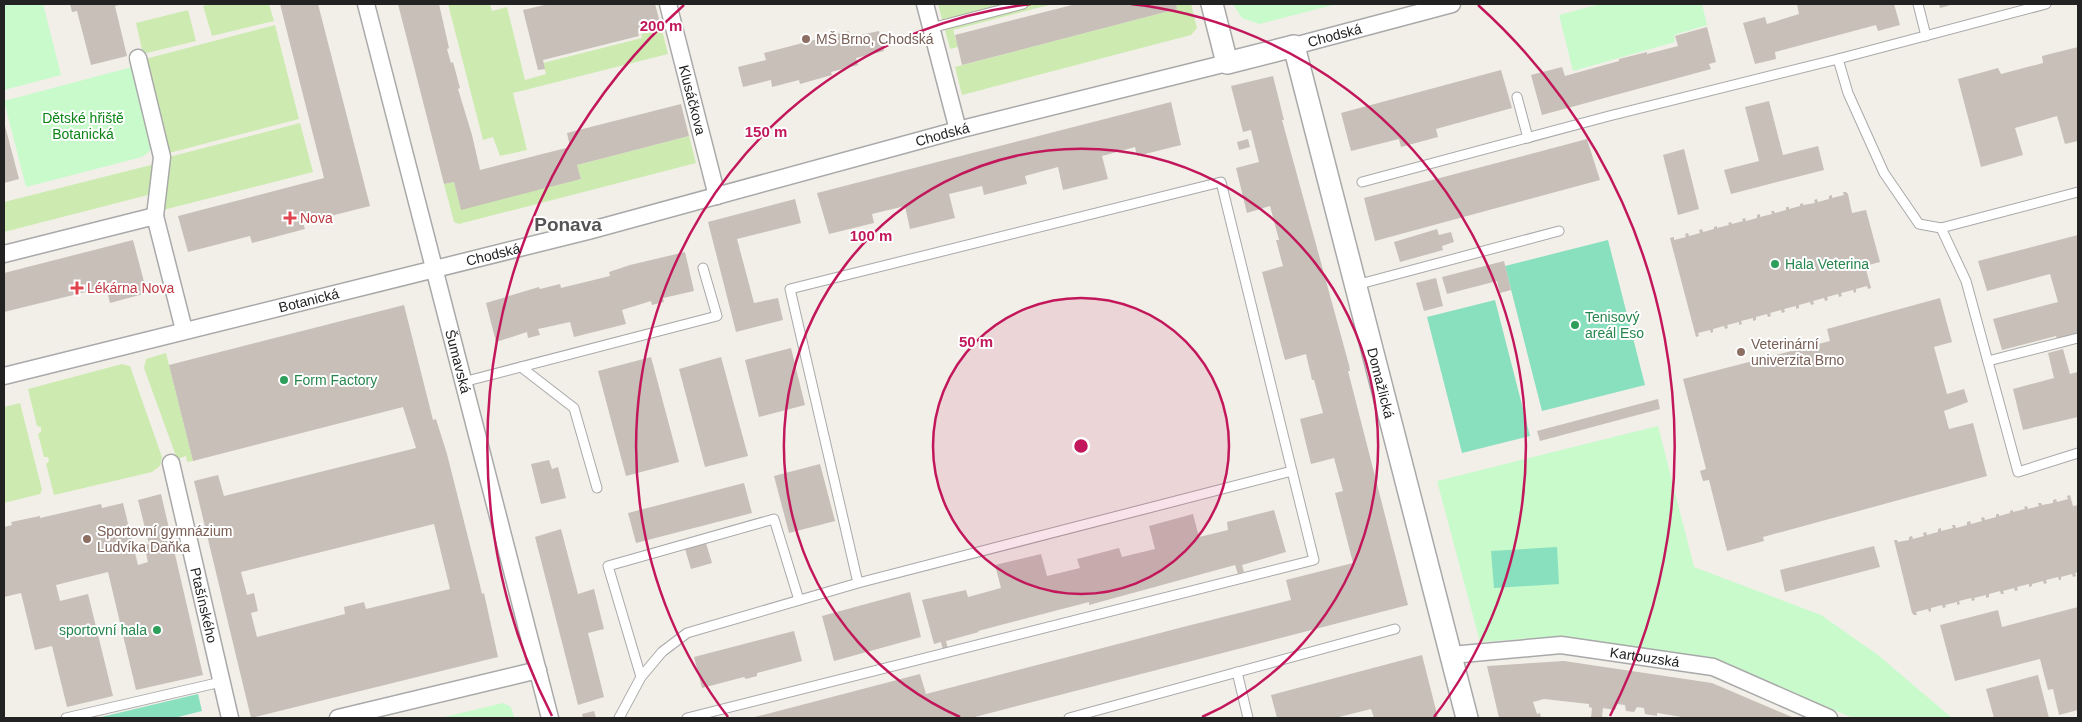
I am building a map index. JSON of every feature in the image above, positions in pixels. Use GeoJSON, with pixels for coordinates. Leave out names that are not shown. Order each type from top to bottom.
{"type":"FeatureCollection","features":[{"type":"Feature","properties":{"kind":"street","name":"Šumavská"},"geometry":{"type":"LineString","coordinates":[[366,4],[550,718]]}},
{"type":"Feature","properties":{"kind":"street","name":"Klusáčkova"},"geometry":{"type":"LineString","coordinates":[[668,4],[717,196]]}},
{"type":"Feature","properties":{"kind":"street"},"geometry":{"type":"LineString","coordinates":[[925,4],[958,130]]}},
{"type":"Feature","properties":{"kind":"street"},"geometry":{"type":"LineString","coordinates":[[1212,4],[1227,63]]}},
{"type":"Feature","properties":{"kind":"street","name":"Chodská"},"geometry":{"type":"LineString","coordinates":[[434,268],[523,248],[958,130],[1294,46],[1452,4]]}},
{"type":"Feature","properties":{"kind":"street","name":"Domažlická"},"geometry":{"type":"LineString","coordinates":[[1294,46],[1467,718]]}},
{"type":"Feature","properties":{"kind":"street"},"geometry":{"type":"LineString","coordinates":[[138,58],[162,157],[154,216],[184,330]]}},
{"type":"Feature","properties":{"kind":"street"},"geometry":{"type":"LineString","coordinates":[[4,254],[154,216]]}},
{"type":"Feature","properties":{"kind":"street","name":"Botanická"},"geometry":{"type":"LineString","coordinates":[[4,376],[434,268]]}},
{"type":"Feature","properties":{"kind":"street","name":"Ptašínského"},"geometry":{"type":"LineString","coordinates":[[171,463],[230,718]]}},
{"type":"Feature","properties":{"kind":"street","name":"Kartouzská"},"geometry":{"type":"LineString","coordinates":[[1451,655],[1561,645],[1712,667],[1829,718]]}},
{"type":"Feature","properties":{"kind":"street"},"geometry":{"type":"LineString","coordinates":[[338,718],[538,670]]}},
{"type":"Feature","properties":{"kind":"lane"},"geometry":{"type":"LineString","coordinates":[[931,28],[1024,4]]}},
{"type":"Feature","properties":{"kind":"lane"},"geometry":{"type":"LineString","coordinates":[[1918,4],[1926,36]]}},
{"type":"Feature","properties":{"kind":"lane"},"geometry":{"type":"LineString","coordinates":[[1362,182],[2046,4]]}},
{"type":"Feature","properties":{"kind":"lane"},"geometry":{"type":"LineString","coordinates":[[1838,59],[1848,93],[1884,173],[1919,224],[1941,228],[2078,192]]}},
{"type":"Feature","properties":{"kind":"lane"},"geometry":{"type":"LineString","coordinates":[[1517,97],[1528,138]]}},
{"type":"Feature","properties":{"kind":"lane"},"geometry":{"type":"LineString","coordinates":[[687,718],[1314,560],[1221,182],[790,289],[858,583]]}},
{"type":"Feature","properties":{"kind":"lane"},"geometry":{"type":"LineString","coordinates":[[1941,228],[1966,281],[2018,472],[2078,453]]}},
{"type":"Feature","properties":{"kind":"lane"},"geometry":{"type":"LineString","coordinates":[[1356,285],[1558,231]]}},
{"type":"Feature","properties":{"kind":"lane"},"geometry":{"type":"LineString","coordinates":[[463,382],[717,316],[703,268]]}},
{"type":"Feature","properties":{"kind":"lane"},"geometry":{"type":"LineString","coordinates":[[1988,362],[2078,338]]}},
{"type":"Feature","properties":{"kind":"lane"},"geometry":{"type":"LineString","coordinates":[[520,367],[574,408],[597,488]]}},
{"type":"Feature","properties":{"kind":"lane"},"geometry":{"type":"LineString","coordinates":[[619,718],[641,677],[662,652],[687,633],[858,583],[1292,471]]}},
{"type":"Feature","properties":{"kind":"lane"},"geometry":{"type":"LineString","coordinates":[[641,677],[608,566],[774,519],[799,600]]}},
{"type":"Feature","properties":{"kind":"lane"},"geometry":{"type":"LineString","coordinates":[[1069,718],[1395,629]]}},
{"type":"Feature","properties":{"kind":"lane"},"geometry":{"type":"LineString","coordinates":[[1237,672],[1248,718]]}},
{"type":"Feature","properties":{"kind":"lane"},"geometry":{"type":"LineString","coordinates":[[66,718],[221,682]]}},
{"type":"Feature","properties":{"kind":"green space"},"geometry":{"type":"Polygon","coordinates":[[[4,4],[43,4],[61,75],[4,90],[4,4]]]}},
{"type":"Feature","properties":{"kind":"green space"},"geometry":{"type":"Polygon","coordinates":[[[211,4],[269,4],[274,21],[212,36],[203,6],[211,4]]]}},
{"type":"Feature","properties":{"kind":"green space"},"geometry":{"type":"Polygon","coordinates":[[[448,4],[490,4],[492,11],[507,7],[525,80],[546,74],[543,63],[642,38],[641,34],[660,29],[661,26],[668,54],[513,93],[527,150],[500,156],[493,137],[483,140],[448,4]]]}},
{"type":"Feature","properties":{"kind":"green space"},"geometry":{"type":"Polygon","coordinates":[[[938,4],[1053,4],[953,30],[958,47],[950,49],[938,4]]]}},
{"type":"Feature","properties":{"kind":"green space"},"geometry":{"type":"Polygon","coordinates":[[[1176,4],[1191,4],[1197,28],[1191,35],[962,95],[955,67],[1177,9],[1176,4]]]}},
{"type":"Feature","properties":{"kind":"green space"},"geometry":{"type":"Polygon","coordinates":[[[1233,4],[1337,4],[1259,24],[1242,18],[1233,4]]]}},
{"type":"Feature","properties":{"kind":"green space"},"geometry":{"type":"Polygon","coordinates":[[[1600,4],[1702,4],[1707,25],[1674,35],[1675,42],[1573,71],[1559,15],[1600,4]]]}},
{"type":"Feature","properties":{"kind":"green space"},"geometry":{"type":"Polygon","coordinates":[[[188,10],[196,41],[143,54],[136,23],[188,10]]]}},
{"type":"Feature","properties":{"kind":"green space"},"geometry":{"type":"Polygon","coordinates":[[[275,25],[299,119],[169,153],[145,59],[275,25]]]}},
{"type":"Feature","properties":{"kind":"green space","name":"Dětské hřiště Botanická"},"geometry":{"type":"Polygon","coordinates":[[[132,67],[152,144],[149,152],[142,157],[26,187],[4,101],[132,67]]]}},
{"type":"Feature","properties":{"kind":"green space"},"geometry":{"type":"Polygon","coordinates":[[[300,123],[313,172],[163,210],[169,157],[300,123]]]}},
{"type":"Feature","properties":{"kind":"green space"},"geometry":{"type":"Polygon","coordinates":[[[689,136],[696,163],[459,224],[454,222],[444,184],[454,182],[461,209],[581,179],[577,165],[689,136]]]}},
{"type":"Feature","properties":{"kind":"green space"},"geometry":{"type":"Polygon","coordinates":[[[155,164],[157,170],[148,195],[4,232],[4,202],[155,164]]]}},
{"type":"Feature","properties":{"kind":"green space","name":"Tenisový areál Eso"},"geometry":{"type":"Polygon","coordinates":[[[1608,240],[1645,385],[1542,411],[1505,266],[1608,240]]]}},
{"type":"Feature","properties":{"kind":"green space"},"geometry":{"type":"Polygon","coordinates":[[[1495,300],[1530,436],[1462,453],[1427,317],[1495,300]]]}},
{"type":"Feature","properties":{"kind":"green space"},"geometry":{"type":"Polygon","coordinates":[[[166,353],[193,461],[187,462],[186,456],[177,459],[144,368],[146,359],[166,353]]]}},
{"type":"Feature","properties":{"kind":"green space"},"geometry":{"type":"Polygon","coordinates":[[[122,364],[130,366],[162,457],[160,466],[152,472],[54,495],[46,464],[49,461],[48,457],[44,457],[38,434],[41,432],[41,427],[37,426],[28,389],[122,364]]]}},
{"type":"Feature","properties":{"kind":"green space"},"geometry":{"type":"Polygon","coordinates":[[[20,403],[42,490],[40,494],[4,503],[4,407],[20,403]]]}},
{"type":"Feature","properties":{"kind":"green space"},"geometry":{"type":"Polygon","coordinates":[[[1658,426],[1694,567],[1821,615],[1878,655],[1952,718],[1853,718],[1718,661],[1563,636],[1480,642],[1437,481],[1658,426]]]}},
{"type":"Feature","properties":{"kind":"green space"},"geometry":{"type":"Polygon","coordinates":[[[1557,547],[1559,584],[1494,588],[1491,551],[1557,547]]]}},
{"type":"Feature","properties":{"kind":"green space"},"geometry":{"type":"Polygon","coordinates":[[[198,694],[202,711],[174,718],[97,718],[198,694]]]}},
{"type":"Feature","properties":{"kind":"green space"},"geometry":{"type":"Polygon","coordinates":[[[503,703],[511,707],[514,718],[440,718],[503,703]]]}},
{"type":"Feature","properties":{"kind":"building"},"geometry":{"type":"Polygon","coordinates":[[[70,4],[122,4],[115,6],[127,56],[91,65],[77,11],[72,12],[70,4]]]}},
{"type":"Feature","properties":{"kind":"building"},"geometry":{"type":"Polygon","coordinates":[[[280,4],[318,4],[370,206],[303,223],[305,229],[252,243],[250,236],[188,252],[178,216],[324,178],[280,4]]]}},
{"type":"Feature","properties":{"kind":"building"},"geometry":{"type":"Polygon","coordinates":[[[398,4],[439,4],[449,48],[447,49],[451,63],[453,62],[460,88],[458,89],[480,170],[570,147],[567,133],[681,104],[689,136],[577,165],[581,179],[461,210],[454,182],[444,184],[398,4]]]}},
{"type":"Feature","properties":{"kind":"building"},"geometry":{"type":"Polygon","coordinates":[[[549,4],[655,4],[661,26],[638,32],[639,36],[543,60],[545,69],[538,70],[523,10],[549,4]]]}},
{"type":"Feature","properties":{"kind":"building"},"geometry":{"type":"Polygon","coordinates":[[[1076,4],[1176,4],[1177,9],[962,65],[955,35],[1076,4]]]}},
{"type":"Feature","properties":{"kind":"building"},"geometry":{"type":"Polygon","coordinates":[[[1797,4],[1894,4],[1900,25],[1878,31],[1876,25],[1775,52],[1776,59],[1755,64],[1743,23],[1765,17],[1767,24],[1799,14],[1797,4]]]}},
{"type":"Feature","properties":{"kind":"building"},"geometry":{"type":"Polygon","coordinates":[[[1939,4],[1954,4],[1940,8],[1939,4]]]}},
{"type":"Feature","properties":{"kind":"building"},"geometry":{"type":"Polygon","coordinates":[[[1707,27],[1716,62],[1709,64],[1711,69],[1542,115],[1531,75],[1562,67],[1565,76],[1619,61],[1619,59],[1678,46],[1675,36],[1707,27]]]}},
{"type":"Feature","properties":{"kind":"building"},"geometry":{"type":"Polygon","coordinates":[[[849,31],[851,37],[879,31],[884,51],[856,58],[858,65],[831,72],[832,75],[800,84],[799,80],[772,87],[771,80],[743,87],[738,67],[766,60],[764,53],[849,31]]]}},
{"type":"Feature","properties":{"kind":"building"},"geometry":{"type":"Polygon","coordinates":[[[2078,47],[2078,141],[2065,144],[2057,116],[2015,128],[2023,155],[1981,167],[1958,79],[1998,68],[2001,74],[2043,63],[2042,56],[2078,47]]]}},
{"type":"Feature","properties":{"kind":"building"},"geometry":{"type":"Polygon","coordinates":[[[1501,70],[1512,108],[1436,129],[1438,137],[1401,147],[1399,139],[1351,151],[1341,113],[1501,70]]]}},
{"type":"Feature","properties":{"kind":"building"},"geometry":{"type":"Polygon","coordinates":[[[1273,76],[1284,120],[1282,120],[1349,365],[1350,371],[1348,371],[1408,605],[971,718],[751,718],[920,674],[926,694],[1291,600],[1286,580],[1353,563],[1335,493],[1343,491],[1334,458],[1311,464],[1300,419],[1323,413],[1306,354],[1285,360],[1262,272],[1283,266],[1276,240],[1279,240],[1270,206],[1247,213],[1236,168],[1259,162],[1251,130],[1243,132],[1231,86],[1273,76]]]}},
{"type":"Feature","properties":{"kind":"building"},"geometry":{"type":"Polygon","coordinates":[[[1769,101],[1783,155],[1818,146],[1824,170],[1731,194],[1724,170],[1759,161],[1745,107],[1769,101]]]}},
{"type":"Feature","properties":{"kind":"building"},"geometry":{"type":"Polygon","coordinates":[[[1171,102],[1181,145],[1137,156],[1135,147],[1102,156],[1108,179],[1063,190],[1058,167],[1025,176],[1027,184],[984,195],[982,186],[949,194],[955,218],[910,229],[905,206],[872,214],[874,223],[829,234],[817,193],[1171,102]]]}},
{"type":"Feature","properties":{"kind":"building"},"geometry":{"type":"Polygon","coordinates":[[[4,122],[19,179],[4,183],[4,122]]]}},
{"type":"Feature","properties":{"kind":"building"},"geometry":{"type":"Polygon","coordinates":[[[1248,139],[1250,147],[1239,150],[1237,142],[1248,139]]]}},
{"type":"Feature","properties":{"kind":"building"},"geometry":{"type":"Polygon","coordinates":[[[1587,139],[1600,180],[1375,241],[1364,198],[1587,139]]]}},
{"type":"Feature","properties":{"kind":"building"},"geometry":{"type":"Polygon","coordinates":[[[1684,149],[1699,209],[1678,215],[1663,155],[1684,149]]]}},
{"type":"Feature","properties":{"kind":"building","name":"Hala Veterina"},"geometry":{"type":"Polygon","coordinates":[[[1843,192],[1848,194],[1852,213],[1866,210],[1880,262],[1865,266],[1871,288],[1868,289],[1867,286],[1856,289],[1854,293],[1853,290],[1841,293],[1842,296],[1839,297],[1838,294],[1827,297],[1828,300],[1825,301],[1824,298],[1813,301],[1814,304],[1811,305],[1810,302],[1799,305],[1799,308],[1796,309],[1796,306],[1784,309],[1785,312],[1782,313],[1781,310],[1770,313],[1771,316],[1768,317],[1767,314],[1756,317],[1756,320],[1753,321],[1753,318],[1741,321],[1742,324],[1739,325],[1739,322],[1727,325],[1728,328],[1725,329],[1724,326],[1713,329],[1711,333],[1710,330],[1698,333],[1699,336],[1696,337],[1670,238],[1674,237],[1674,240],[1686,237],[1685,234],[1688,233],[1689,236],[1700,233],[1699,230],[1702,229],[1703,232],[1714,229],[1717,226],[1717,228],[1729,225],[1728,223],[1731,222],[1732,224],[1743,221],[1742,219],[1745,218],[1746,221],[1757,218],[1757,215],[1760,214],[1760,217],[1772,214],[1771,211],[1775,213],[1786,210],[1786,207],[1789,207],[1789,209],[1800,206],[1803,203],[1803,205],[1815,203],[1814,200],[1817,199],[1818,202],[1829,199],[1829,196],[1832,195],[1832,198],[1844,195],[1843,192]]]}},
{"type":"Feature","properties":{"kind":"building"},"geometry":{"type":"Polygon","coordinates":[[[795,199],[801,223],[737,239],[754,303],[778,298],[783,320],[736,332],[708,222],[795,199]]]}},
{"type":"Feature","properties":{"kind":"building"},"geometry":{"type":"Polygon","coordinates":[[[1437,229],[1439,235],[1451,232],[1454,242],[1442,246],[1443,250],[1400,262],[1394,242],[1437,229]]]}},
{"type":"Feature","properties":{"kind":"building"},"geometry":{"type":"Polygon","coordinates":[[[2078,235],[2078,334],[2057,339],[2056,336],[2002,350],[1993,319],[2058,302],[2050,274],[1987,291],[1978,261],[2078,235]]]}},
{"type":"Feature","properties":{"kind":"building"},"geometry":{"type":"Polygon","coordinates":[[[133,240],[147,293],[110,303],[106,287],[4,312],[4,273],[133,240]]]}},
{"type":"Feature","properties":{"kind":"building"},"geometry":{"type":"Polygon","coordinates":[[[685,252],[694,291],[663,298],[664,302],[652,305],[651,301],[622,310],[626,324],[574,337],[570,322],[538,329],[540,335],[528,338],[527,332],[496,342],[486,303],[539,287],[540,289],[560,284],[561,288],[610,276],[609,272],[630,265],[685,252]]]}},
{"type":"Feature","properties":{"kind":"building"},"geometry":{"type":"Polygon","coordinates":[[[1504,261],[1511,290],[1500,293],[1497,281],[1447,294],[1442,277],[1504,261]]]}},
{"type":"Feature","properties":{"kind":"building"},"geometry":{"type":"Polygon","coordinates":[[[1436,278],[1443,306],[1424,311],[1416,283],[1436,278]]]}},
{"type":"Feature","properties":{"kind":"building"},"geometry":{"type":"Polygon","coordinates":[[[1940,298],[1952,342],[1934,347],[1947,394],[1964,389],[1968,402],[1944,411],[1949,429],[1973,423],[1987,476],[1763,537],[1764,541],[1727,551],[1709,480],[1703,481],[1700,471],[1706,469],[1683,379],[1830,341],[1827,329],[1940,298]]]}},
{"type":"Feature","properties":{"kind":"building"},"geometry":{"type":"Polygon","coordinates":[[[404,305],[433,420],[436,419],[447,454],[482,594],[484,593],[498,657],[251,718],[194,481],[218,475],[224,496],[416,448],[403,407],[193,461],[169,365],[404,305]],[[434,524],[241,572],[247,595],[254,593],[258,611],[251,613],[257,637],[345,614],[344,607],[364,602],[366,609],[450,589],[434,524]]]}},
{"type":"Feature","properties":{"kind":"building"},"geometry":{"type":"Polygon","coordinates":[[[791,348],[805,405],[759,417],[745,360],[791,348]]]}},
{"type":"Feature","properties":{"kind":"building"},"geometry":{"type":"Polygon","coordinates":[[[2063,349],[2070,374],[2078,372],[2078,417],[2023,430],[2013,389],[2054,378],[2048,353],[2063,349]]]}},
{"type":"Feature","properties":{"kind":"building"},"geometry":{"type":"Polygon","coordinates":[[[651,357],[679,462],[626,476],[598,371],[651,357]]]}},
{"type":"Feature","properties":{"kind":"building"},"geometry":{"type":"Polygon","coordinates":[[[721,357],[748,456],[705,467],[679,369],[721,357]]]}},
{"type":"Feature","properties":{"kind":"building"},"geometry":{"type":"Polygon","coordinates":[[[1658,399],[1660,409],[1540,441],[1537,431],[1658,399]]]}},
{"type":"Feature","properties":{"kind":"building"},"geometry":{"type":"Polygon","coordinates":[[[549,460],[552,469],[558,467],[566,498],[541,504],[531,464],[549,460]]]}},
{"type":"Feature","properties":{"kind":"building"},"geometry":{"type":"Polygon","coordinates":[[[820,464],[835,521],[789,533],[774,476],[820,464]]]}},
{"type":"Feature","properties":{"kind":"building"},"geometry":{"type":"Polygon","coordinates":[[[744,483],[752,513],[636,543],[628,513],[744,483]]]}},
{"type":"Feature","properties":{"kind":"building"},"geometry":{"type":"Polygon","coordinates":[[[161,494],[203,675],[136,690],[108,572],[56,585],[60,601],[88,594],[113,696],[67,707],[52,646],[35,650],[21,593],[4,597],[4,527],[12,525],[11,522],[40,516],[40,518],[101,504],[102,508],[123,503],[138,565],[148,562],[144,545],[149,544],[138,500],[161,494]]]}},
{"type":"Feature","properties":{"kind":"building"},"geometry":{"type":"Polygon","coordinates":[[[2070,495],[2073,506],[2078,505],[2078,572],[2075,573],[2076,576],[2073,577],[2072,574],[2061,577],[2061,580],[2058,577],[2046,580],[2047,583],[2044,584],[2043,581],[2032,584],[2029,587],[2029,584],[2017,587],[2018,590],[2015,591],[2014,588],[2003,591],[2004,594],[2001,594],[2000,591],[1989,594],[1989,597],[1986,598],[1986,595],[1974,598],[1975,600],[1972,601],[1971,598],[1959,601],[1960,604],[1957,605],[1957,602],[1945,605],[1946,607],[1943,608],[1942,605],[1931,608],[1929,612],[1928,609],[1916,612],[1917,615],[1912,613],[1894,540],[1898,542],[1909,540],[1909,537],[1912,536],[1913,539],[1924,536],[1923,533],[1926,532],[1927,535],[1938,532],[1938,529],[1941,528],[1941,531],[1953,528],[1952,525],[1955,525],[1956,528],[1967,525],[1967,522],[1970,521],[1971,524],[1982,521],[1981,518],[1984,517],[1985,520],[1996,517],[1996,514],[1999,514],[1999,516],[2010,513],[2013,510],[2013,512],[2025,509],[2024,507],[2027,506],[2028,509],[2039,506],[2038,503],[2042,505],[2053,503],[2053,500],[2056,499],[2057,502],[2068,499],[2067,496],[2070,495]]]}},
{"type":"Feature","properties":{"kind":"building"},"geometry":{"type":"Polygon","coordinates":[[[1274,510],[1286,552],[1242,565],[1244,572],[1238,574],[1235,565],[1089,605],[1089,602],[978,631],[946,641],[948,649],[943,650],[941,642],[934,644],[922,600],[966,590],[968,597],[1001,588],[995,565],[1041,554],[1047,576],[1080,568],[1077,559],[1119,548],[1122,557],[1155,549],[1149,526],[1193,514],[1199,537],[1228,530],[1227,522],[1274,510]]]}},
{"type":"Feature","properties":{"kind":"building"},"geometry":{"type":"Polygon","coordinates":[[[561,529],[578,594],[594,589],[604,629],[588,633],[604,697],[578,705],[535,537],[561,529]]]}},
{"type":"Feature","properties":{"kind":"building"},"geometry":{"type":"Polygon","coordinates":[[[706,543],[712,563],[691,569],[685,549],[706,543]]]}},
{"type":"Feature","properties":{"kind":"building"},"geometry":{"type":"Polygon","coordinates":[[[1874,546],[1880,567],[1785,592],[1780,570],[1874,546]]]}},
{"type":"Feature","properties":{"kind":"building"},"geometry":{"type":"Polygon","coordinates":[[[910,592],[921,637],[834,661],[822,616],[910,592]]]}},
{"type":"Feature","properties":{"kind":"building"},"geometry":{"type":"Polygon","coordinates":[[[2078,607],[2078,710],[2059,715],[2053,689],[2048,690],[2040,659],[1955,681],[1940,625],[1998,610],[2002,627],[2078,607]]]}},
{"type":"Feature","properties":{"kind":"building"},"geometry":{"type":"Polygon","coordinates":[[[794,631],[802,661],[757,673],[757,676],[746,679],[744,677],[702,688],[694,657],[794,631]]]}},
{"type":"Feature","properties":{"kind":"building"},"geometry":{"type":"Polygon","coordinates":[[[1422,655],[1438,718],[1374,718],[1371,709],[1335,718],[1277,718],[1271,695],[1422,655]]]}},
{"type":"Feature","properties":{"kind":"building"},"geometry":{"type":"Polygon","coordinates":[[[1564,661],[1712,683],[1792,717],[1688,718],[1657,713],[1657,716],[1645,714],[1644,708],[1637,707],[1634,712],[1626,711],[1625,705],[1617,704],[1615,710],[1603,708],[1602,718],[1591,718],[1592,708],[1589,707],[1589,704],[1544,699],[1533,702],[1537,714],[1540,713],[1541,718],[1499,718],[1487,666],[1564,661]]]}},
{"type":"Feature","properties":{"kind":"building"},"geometry":{"type":"Polygon","coordinates":[[[2038,675],[2049,718],[1994,718],[1986,689],[2038,675]]]}},
{"type":"Feature","properties":{"kind":"building"},"geometry":{"type":"Polygon","coordinates":[[[594,711],[596,718],[583,718],[582,714],[594,711]]]}},
{"type":"Feature","properties":{"kind":"place","name":"MŠ Brno, Chodská"},"geometry":{"type":"Point","coordinates":[806,39]}},
{"type":"Feature","properties":{"kind":"place","name":"Nova"},"geometry":{"type":"Point","coordinates":[290,218]}},
{"type":"Feature","properties":{"kind":"place","name":"Hala Veterina"},"geometry":{"type":"Point","coordinates":[1775,264]}},
{"type":"Feature","properties":{"kind":"place","name":"Lékárna Nova"},"geometry":{"type":"Point","coordinates":[77,288]}},
{"type":"Feature","properties":{"kind":"place","name":"Tenisový areál Eso"},"geometry":{"type":"Point","coordinates":[1575,325]}},
{"type":"Feature","properties":{"kind":"place","name":"Veterinární univerzita Brno"},"geometry":{"type":"Point","coordinates":[1741,352]}},
{"type":"Feature","properties":{"kind":"place","name":"Form Factory"},"geometry":{"type":"Point","coordinates":[284,380]}},
{"type":"Feature","properties":{"kind":"place","name":"Sportovní gymnázium Ludvíka Daňka"},"geometry":{"type":"Point","coordinates":[87,539]}},
{"type":"Feature","properties":{"kind":"place","name":"sportovní hala"},"geometry":{"type":"Point","coordinates":[157,630]}},
{"type":"Feature","properties":{"kind":"district","name":"Ponava"},"geometry":{"type":"Point","coordinates":[568,224]}}]}
